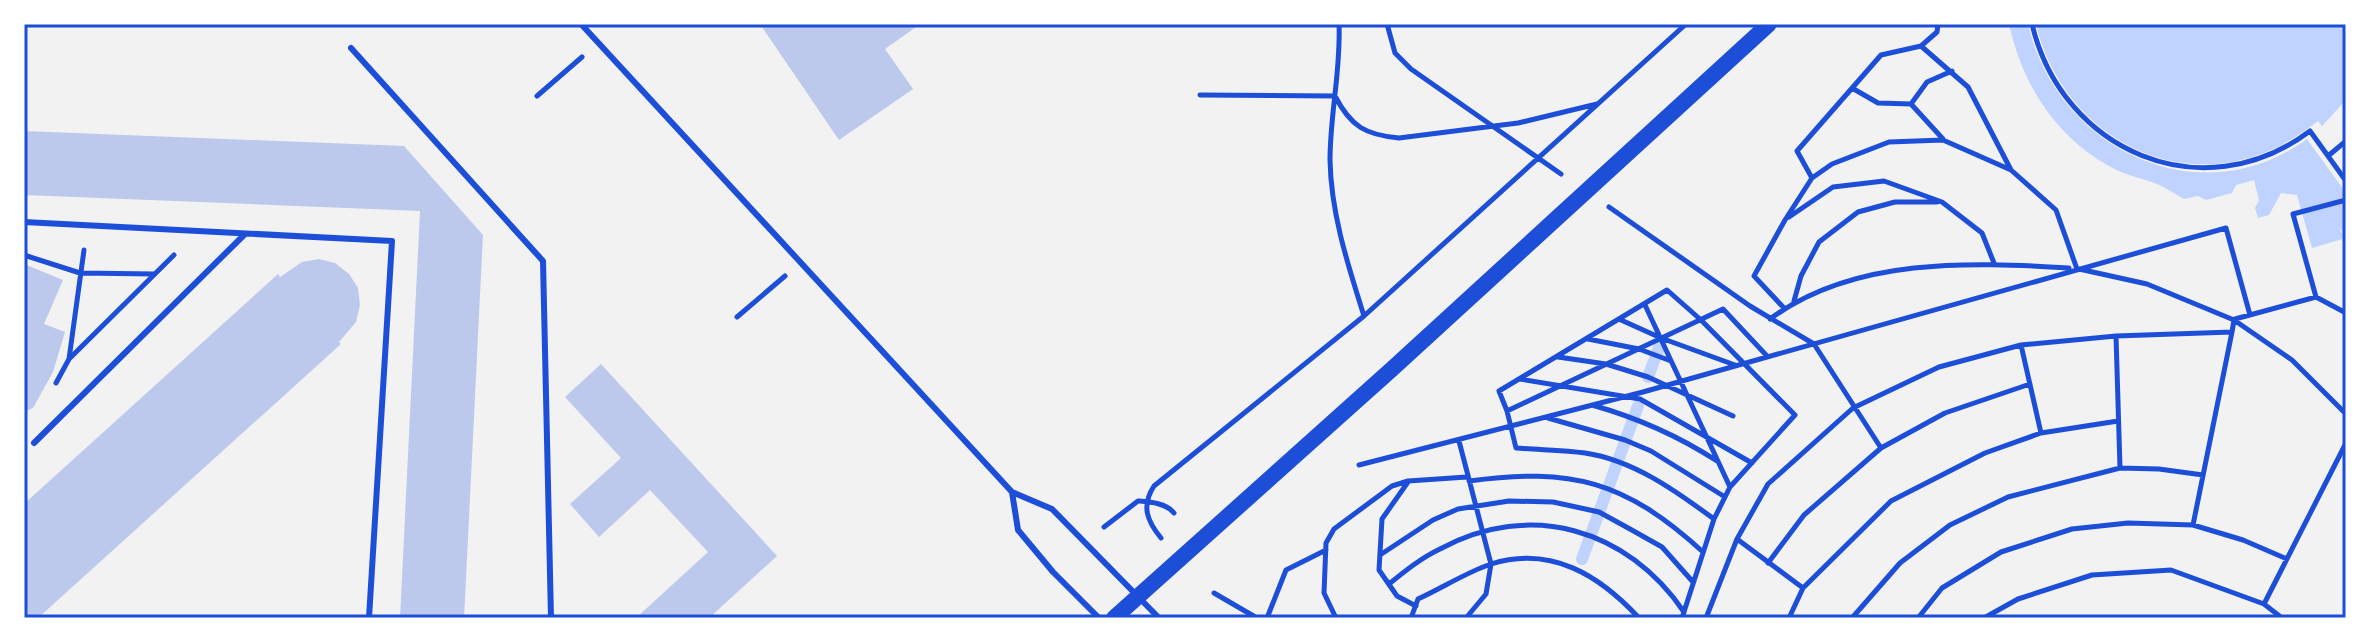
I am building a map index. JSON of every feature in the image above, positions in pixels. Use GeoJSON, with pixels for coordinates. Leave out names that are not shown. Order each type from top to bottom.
{"type":"FeatureCollection","features":[{"type":"Feature","properties":{"kind":"main road"},"geometry":{"type":"LineString","coordinates":[[1114,618],[1769,24]]}},
{"type":"Feature","properties":{"kind":"lane"},"geometry":{"type":"LineString","coordinates":[[581,24],[1012,492],[1052,509],[1159,618]]}},
{"type":"Feature","properties":{"kind":"lane"},"geometry":{"type":"LineString","coordinates":[[351,48],[543,261],[551,618]]}},
{"type":"Feature","properties":{"kind":"lane"},"geometry":{"type":"LineString","coordinates":[[24,222],[392,241],[369,618]]}},
{"type":"Feature","properties":{"kind":"lane"},"geometry":{"type":"LineString","coordinates":[[34,443],[245,234]]}},
{"type":"Feature","properties":{"kind":"lane"},"geometry":{"type":"LineString","coordinates":[[1012,492],[1018,530],[1053,572],[1099,618]]}},
{"type":"Feature","properties":{"kind":"path"},"geometry":{"type":"LineString","coordinates":[[1339,24],[1330,159],[1332,197],[1339,233],[1364,316]]}},
{"type":"Feature","properties":{"kind":"path"},"geometry":{"type":"LineString","coordinates":[[1181,560],[1150,524],[1149,493],[1160,480],[1364,316],[1686,24]]}},
{"type":"Feature","properties":{"kind":"path"},"geometry":{"type":"LineString","coordinates":[[1812,178],[1797,151],[1881,55],[1921,46],[1937,32],[1938,24]]}},
{"type":"Feature","properties":{"kind":"path"},"geometry":{"type":"LineString","coordinates":[[2032,24],[2048,72],[2063,96],[2105,137],[2130,151],[2186,167],[2215,167],[2244,163],[2271,154],[2310,131],[2346,181]]}},
{"type":"Feature","properties":{"kind":"path"},"geometry":{"type":"LineString","coordinates":[[537,96],[599,43]]}},
{"type":"Feature","properties":{"kind":"path"},"geometry":{"type":"LineString","coordinates":[[1921,46],[1968,87],[2011,170]]}},
{"type":"Feature","properties":{"kind":"path"},"geometry":{"type":"LineString","coordinates":[[1911,104],[1927,82],[1952,71]]}},
{"type":"Feature","properties":{"kind":"path"},"geometry":{"type":"LineString","coordinates":[[1852,88],[1878,103],[1911,104],[1943,140],[2011,170],[2056,210],[2077,269]]}},
{"type":"Feature","properties":{"kind":"path"},"geometry":{"type":"LineString","coordinates":[[1200,95],[1335,96]]}},
{"type":"Feature","properties":{"kind":"path"},"geometry":{"type":"LineString","coordinates":[[1335,96],[1344,115],[1355,126],[1380,136],[1399,138],[1518,123],[1599,103]]}},
{"type":"Feature","properties":{"kind":"path"},"geometry":{"type":"LineString","coordinates":[[1784,308],[1754,276],[1812,178],[1832,164],[1889,142],[1943,140]]}},
{"type":"Feature","properties":{"kind":"path"},"geometry":{"type":"LineString","coordinates":[[2328,156],[2346,141]]}},
{"type":"Feature","properties":{"kind":"path"},"geometry":{"type":"LineString","coordinates":[[1785,220],[1833,187],[1884,181],[1942,202],[1982,233],[1994,263]]}},
{"type":"Feature","properties":{"kind":"path"},"geometry":{"type":"LineString","coordinates":[[2316,297],[2293,214],[2346,200]]}},
{"type":"Feature","properties":{"kind":"path"},"geometry":{"type":"LineString","coordinates":[[1794,301],[1801,276],[1819,242],[1858,212],[1895,202],[1942,202]]}},
{"type":"Feature","properties":{"kind":"path"},"geometry":{"type":"LineString","coordinates":[[88,226],[69,359],[197,231]]}},
{"type":"Feature","properties":{"kind":"path"},"geometry":{"type":"LineString","coordinates":[[1359,465],[1547,418],[2226,228],[2250,315]]}},
{"type":"Feature","properties":{"kind":"path"},"geometry":{"type":"LineString","coordinates":[[24,255],[80,273],[155,274]]}},
{"type":"Feature","properties":{"kind":"path"},"geometry":{"type":"LineString","coordinates":[[737,317],[800,263]]}},
{"type":"Feature","properties":{"kind":"path"},"geometry":{"type":"LineString","coordinates":[[1770,319],[1794,301],[1849,279],[1926,267],[1994,263],[2077,269],[2147,284],[2234,320],[2292,360],[2346,414]]}},
{"type":"Feature","properties":{"kind":"path"},"geometry":{"type":"LineString","coordinates":[[1683,615],[1714,519],[1730,487],[1795,415],[1739,364],[1701,320],[1667,290],[1499,391],[1516,448],[1587,453],[1618,461],[1671,488],[1714,519]]}},
{"type":"Feature","properties":{"kind":"path"},"geometry":{"type":"LineString","coordinates":[[2234,320],[2316,297],[2346,313]]}},
{"type":"Feature","properties":{"kind":"path"},"geometry":{"type":"LineString","coordinates":[[1645,305],[1730,487]]}},
{"type":"Feature","properties":{"kind":"path"},"geometry":{"type":"LineString","coordinates":[[1750,306],[1814,344],[1881,448]]}},
{"type":"Feature","properties":{"kind":"path"},"geometry":{"type":"LineString","coordinates":[[1507,411],[1723,309],[1767,356]]}},
{"type":"Feature","properties":{"kind":"path"},"geometry":{"type":"LineString","coordinates":[[1620,320],[1661,338],[1739,364]]}},
{"type":"Feature","properties":{"kind":"path"},"geometry":{"type":"LineString","coordinates":[[2193,525],[2234,320]]}},
{"type":"Feature","properties":{"kind":"path"},"geometry":{"type":"LineString","coordinates":[[1706,618],[1737,539],[1768,484],[1853,408],[1939,367],[2021,345],[2116,336],[2232,332]]}},
{"type":"Feature","properties":{"kind":"path"},"geometry":{"type":"LineString","coordinates":[[2116,336],[2120,468]]}},
{"type":"Feature","properties":{"kind":"path"},"geometry":{"type":"LineString","coordinates":[[1587,339],[1639,349],[1672,362]]}},
{"type":"Feature","properties":{"kind":"path"},"geometry":{"type":"LineString","coordinates":[[2021,345],[2041,433]]}},
{"type":"Feature","properties":{"kind":"path"},"geometry":{"type":"LineString","coordinates":[[1557,356],[1606,364],[1667,384],[1733,416]]}},
{"type":"Feature","properties":{"kind":"path"},"geometry":{"type":"LineString","coordinates":[[1519,379],[1640,399],[1752,463]]}},
{"type":"Feature","properties":{"kind":"path"},"geometry":{"type":"LineString","coordinates":[[1768,563],[1804,515],[1881,448],[1945,413],[2030,384]]}},
{"type":"Feature","properties":{"kind":"path"},"geometry":{"type":"LineString","coordinates":[[1591,405],[1634,417],[1685,440],[1718,461]]}},
{"type":"Feature","properties":{"kind":"path"},"geometry":{"type":"LineString","coordinates":[[1547,418],[1625,440],[1651,451],[1725,497]]}},
{"type":"Feature","properties":{"kind":"path"},"geometry":{"type":"LineString","coordinates":[[1789,618],[1803,588],[1891,501],[1985,453],[2041,433],[2118,421]]}},
{"type":"Feature","properties":{"kind":"path"},"geometry":{"type":"LineString","coordinates":[[1459,441],[1491,564],[1486,594],[1466,618]]}},
{"type":"Feature","properties":{"kind":"path"},"geometry":{"type":"LineString","coordinates":[[2264,604],[2346,443]]}},
{"type":"Feature","properties":{"kind":"path"},"geometry":{"type":"LineString","coordinates":[[1852,618],[1900,563],[1950,525],[2008,497],[2120,468],[2203,475]]}},
{"type":"Feature","properties":{"kind":"path"},"geometry":{"type":"LineString","coordinates":[[1336,618],[1324,593],[1326,543],[1334,529],[1392,486],[1408,481],[1544,475],[1608,488],[1663,517],[1703,552]]}},
{"type":"Feature","properties":{"kind":"path"},"geometry":{"type":"LineString","coordinates":[[1408,481],[1382,519],[1379,570],[1397,596],[1416,606]]}},
{"type":"Feature","properties":{"kind":"path"},"geometry":{"type":"LineString","coordinates":[[1104,527],[1138,501],[1170,509],[1174,513]]}},
{"type":"Feature","properties":{"kind":"path"},"geometry":{"type":"LineString","coordinates":[[1380,555],[1433,520],[1476,505],[1509,501],[1553,502],[1599,512],[1662,547],[1693,582]]}},
{"type":"Feature","properties":{"kind":"path"},"geometry":{"type":"LineString","coordinates":[[1918,618],[1942,588],[2001,552],[2072,529],[2128,523],[2193,525],[2243,540],[2287,559]]}},
{"type":"Feature","properties":{"kind":"path"},"geometry":{"type":"LineString","coordinates":[[1389,584],[1441,547],[1509,526],[1546,526],[1591,534],[1622,550],[1653,573],[1683,615]]}},
{"type":"Feature","properties":{"kind":"path"},"geometry":{"type":"LineString","coordinates":[[1737,539],[1803,588]]}},
{"type":"Feature","properties":{"kind":"path"},"geometry":{"type":"LineString","coordinates":[[1267,618],[1286,570],[1326,550]]}},
{"type":"Feature","properties":{"kind":"path"},"geometry":{"type":"LineString","coordinates":[[1411,618],[1418,599],[1491,564],[1528,559],[1579,568],[1614,592],[1639,618]]}},
{"type":"Feature","properties":{"kind":"path"},"geometry":{"type":"LineString","coordinates":[[1984,618],[2018,599],[2092,575],[2171,570],[2264,604],[2282,618]]}},
{"type":"Feature","properties":{"kind":"path"},"geometry":{"type":"LineString","coordinates":[[1214,593],[1257,618]]}},
{"type":"Feature","properties":{"kind":"water"},"geometry":{"type":"Polygon","coordinates":[[[2009,24],[2028,24],[2044,68],[2068,105],[2100,136],[2138,158],[2179,170],[2222,172],[2265,162],[2307,139],[2346,193],[2346,235],[2337,226],[2346,238],[2312,248],[2297,195],[2281,193],[2269,215],[2258,218],[2255,208],[2259,200],[2254,180],[2236,185],[2232,193],[2206,200],[2198,196],[2184,199],[2099,160],[2062,130],[2047,112],[2024,70],[2009,24]]]}},
{"type":"Feature","properties":{"kind":"water"},"geometry":{"type":"Polygon","coordinates":[[[2036,24],[2346,24],[2346,100],[2322,126],[2318,121],[2271,150],[2232,162],[2194,164],[2158,158],[2124,143],[2094,122],[2069,94],[2049,61],[2036,24]]]}},
{"type":"Feature","properties":{"kind":"building"},"geometry":{"type":"Polygon","coordinates":[[[760,24],[914,24],[916,27],[885,49],[913,89],[839,140],[760,24]]]}},
{"type":"Feature","properties":{"kind":"building"},"geometry":{"type":"Polygon","coordinates":[[[24,131],[404,146],[483,235],[464,618],[400,618],[420,211],[24,195],[24,131]]]}},
{"type":"Feature","properties":{"kind":"building"},"geometry":{"type":"Polygon","coordinates":[[[319,259],[335,263],[349,274],[358,288],[360,305],[356,322],[339,342],[341,344],[38,618],[24,618],[24,504],[278,274],[280,277],[302,262],[319,259]]]}},
{"type":"Feature","properties":{"kind":"building"},"geometry":{"type":"Polygon","coordinates":[[[24,264],[63,280],[44,324],[65,332],[53,372],[33,408],[24,412],[24,264]]]}},
{"type":"Feature","properties":{"kind":"building"},"geometry":{"type":"Polygon","coordinates":[[[601,364],[777,556],[709,618],[636,618],[708,552],[650,490],[599,537],[570,504],[621,458],[565,397],[601,364]]]}},
{"type":"Feature","properties":{"kind":"waterway"},"geometry":{"type":"LineString","coordinates":[[1648,377],[1660,345]]}},
{"type":"Feature","properties":{"kind":"waterway"},"geometry":{"type":"LineString","coordinates":[[1582,559],[1638,406]]}}]}
